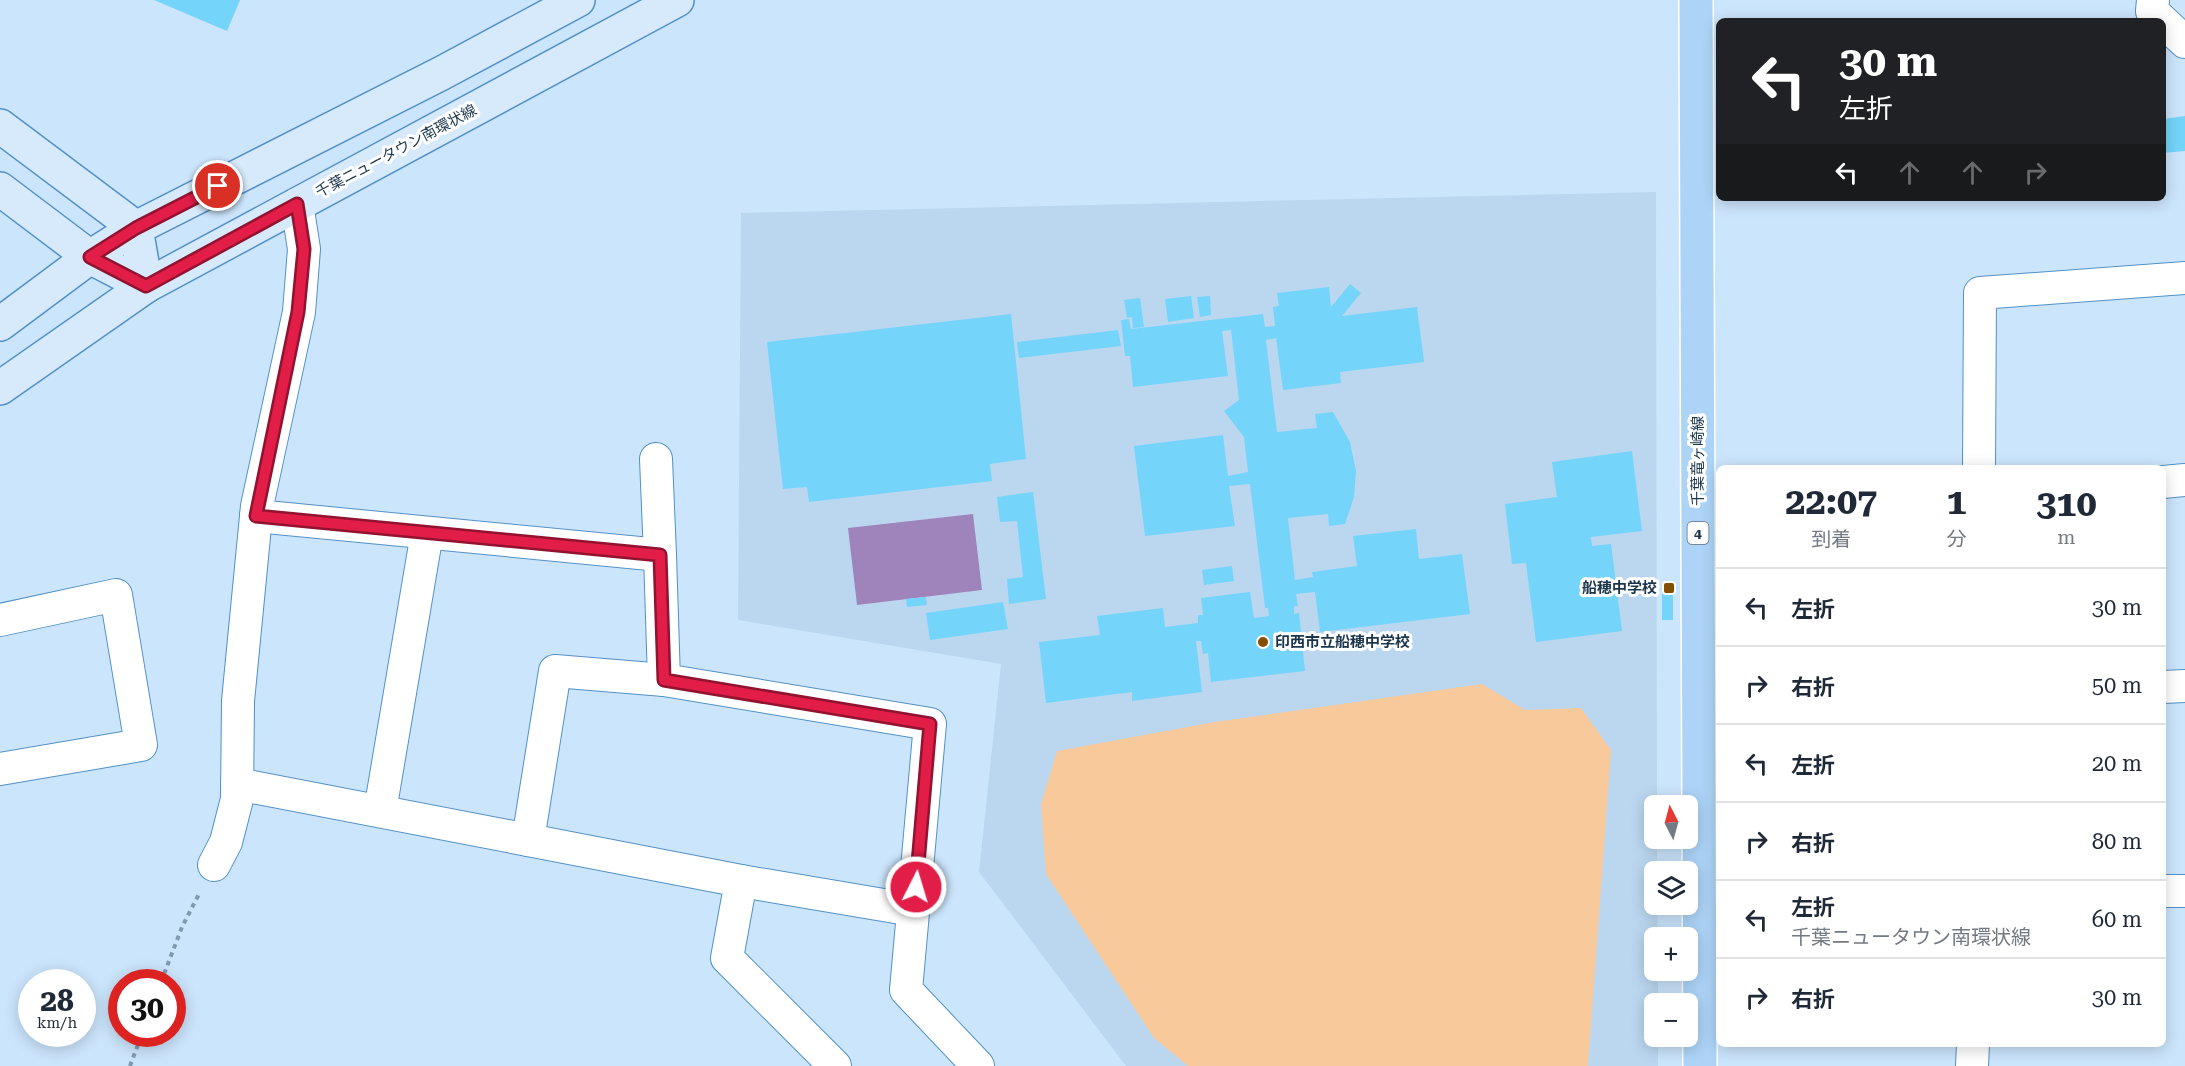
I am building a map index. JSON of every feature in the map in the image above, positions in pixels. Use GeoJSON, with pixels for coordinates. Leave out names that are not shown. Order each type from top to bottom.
{"type":"FeatureCollection","features":[{"type":"Feature","properties":{"kind":"main road"},"geometry":{"type":"LineString","coordinates":[[0,324],[90,257],[136,228],[442,73],[578,0]]}},
{"type":"Feature","properties":{"kind":"main road","name":"千葉ニュータウン南環状線"},"geometry":{"type":"LineString","coordinates":[[0,388],[146,286],[677,0]]}},
{"type":"Feature","properties":{"kind":"main road","name":"千葉竜ヶ崎線"},"geometry":{"type":"LineString","coordinates":[[1696,0],[1708,511],[1700,1066]]}},
{"type":"Feature","properties":{"kind":"main road"},"geometry":{"type":"LineString","coordinates":[[0,126],[136,228],[146,286]]}},
{"type":"Feature","properties":{"kind":"main road"},"geometry":{"type":"LineString","coordinates":[[0,189],[90,257],[146,286]]}},
{"type":"Feature","properties":{"kind":"street"},"geometry":{"type":"LineString","coordinates":[[2153,0],[2152,10],[2160,18]]}},
{"type":"Feature","properties":{"kind":"street"},"geometry":{"type":"LineString","coordinates":[[2166,24],[2185,42]]}},
{"type":"Feature","properties":{"kind":"street"},"geometry":{"type":"LineString","coordinates":[[214,865],[226,842],[237,799],[238,701],[256,516],[298,312],[304,249],[297,204]]}},
{"type":"Feature","properties":{"kind":"street"},"geometry":{"type":"LineString","coordinates":[[1978,465],[1980,292],[2185,278]]}},
{"type":"Feature","properties":{"kind":"street"},"geometry":{"type":"LineString","coordinates":[[656,459],[664,680]]}},
{"type":"Feature","properties":{"kind":"street"},"geometry":{"type":"LineString","coordinates":[[2166,482],[2185,480]]}},
{"type":"Feature","properties":{"kind":"street"},"geometry":{"type":"LineString","coordinates":[[256,516],[660,555]]}},
{"type":"Feature","properties":{"kind":"street"},"geometry":{"type":"LineString","coordinates":[[380,811],[427,533]]}},
{"type":"Feature","properties":{"kind":"street"},"geometry":{"type":"LineString","coordinates":[[0,620],[116,595],[141,745],[0,769]]}},
{"type":"Feature","properties":{"kind":"street"},"geometry":{"type":"LineString","coordinates":[[528,840],[555,671],[664,680],[930,724],[906,990],[978,1066]]}},
{"type":"Feature","properties":{"kind":"street"},"geometry":{"type":"LineString","coordinates":[[2166,687],[2185,686]]}},
{"type":"Feature","properties":{"kind":"street"},"geometry":{"type":"LineString","coordinates":[[237,784],[741,881],[914,910]]}},
{"type":"Feature","properties":{"kind":"street"},"geometry":{"type":"LineString","coordinates":[[741,881],[727,958],[835,1066]]}},
{"type":"Feature","properties":{"kind":"street"},"geometry":{"type":"LineString","coordinates":[[2166,891],[2185,891]]}},
{"type":"Feature","properties":{"kind":"street"},"geometry":{"type":"LineString","coordinates":[[1972,1047],[1972,1066]]}},
{"type":"Feature","properties":{"kind":"path"},"geometry":{"type":"LineString","coordinates":[[166,969],[182,927],[214,865]]}},
{"type":"Feature","properties":{"kind":"path"},"geometry":{"type":"LineString","coordinates":[[130,1066],[137,1047]]}},
{"type":"Feature","properties":{"kind":"shaded area","name":"印西市立船穂中学校"},"geometry":{"type":"Polygon","coordinates":[[[1656,192],[1657,795],[1644,795],[1644,849],[1657,849],[1657,861],[1644,861],[1644,915],[1657,915],[1658,927],[1644,927],[1644,981],[1658,981],[1658,993],[1644,993],[1644,1047],[1658,1047],[1658,1066],[1126,1066],[979,872],[1001,664],[738,620],[741,213],[1656,192]]]}},
{"type":"Feature","properties":{"kind":"shaded area"},"geometry":{"type":"Polygon","coordinates":[[[973,514],[982,590],[857,605],[848,528],[973,514]]]}},
{"type":"Feature","properties":{"kind":"shaded area"},"geometry":{"type":"Polygon","coordinates":[[[1482,684],[1525,710],[1581,708],[1611,750],[1588,1066],[1188,1066],[1154,1038],[1046,874],[1041,804],[1057,751],[1215,722],[1482,684]]]}},
{"type":"Feature","properties":{"kind":"building"},"geometry":{"type":"Polygon","coordinates":[[[154,0],[240,0],[227,31],[154,0]]]}},
{"type":"Feature","properties":{"kind":"building"},"geometry":{"type":"Polygon","coordinates":[[[2185,116],[2185,151],[2166,153],[2166,119],[2185,116]]]}},
{"type":"Feature","properties":{"kind":"building"},"geometry":{"type":"Polygon","coordinates":[[[1350,284],[1361,293],[1342,316],[1417,307],[1424,362],[1340,372],[1341,383],[1283,390],[1276,338],[1266,340],[1277,432],[1317,428],[1315,414],[1333,412],[1350,442],[1356,471],[1354,497],[1345,524],[1329,526],[1328,514],[1288,518],[1295,580],[1313,577],[1312,572],[1357,566],[1353,536],[1416,529],[1419,559],[1462,554],[1470,614],[1320,632],[1315,592],[1296,594],[1298,606],[1294,606],[1294,614],[1299,613],[1305,671],[1211,682],[1208,653],[1203,654],[1201,641],[1196,641],[1202,692],[1132,701],[1132,692],[1046,703],[1039,642],[1100,635],[1097,616],[1163,608],[1165,627],[1198,623],[1198,615],[1203,615],[1201,598],[1250,592],[1254,618],[1269,616],[1268,608],[1265,608],[1250,484],[1229,486],[1235,526],[1145,536],[1134,446],[1223,435],[1228,476],[1248,472],[1244,437],[1224,411],[1239,400],[1231,330],[1222,331],[1228,376],[1133,387],[1130,356],[1125,356],[1121,320],[1129,319],[1131,329],[1263,314],[1265,327],[1275,326],[1273,307],[1279,306],[1277,293],[1329,287],[1331,307],[1350,284]]]}},
{"type":"Feature","properties":{"kind":"building"},"geometry":{"type":"Polygon","coordinates":[[[1191,296],[1194,318],[1168,322],[1165,299],[1191,296]]]}},
{"type":"Feature","properties":{"kind":"building"},"geometry":{"type":"Polygon","coordinates":[[[1210,296],[1211,315],[1200,317],[1197,297],[1210,296]]]}},
{"type":"Feature","properties":{"kind":"building"},"geometry":{"type":"Polygon","coordinates":[[[1140,298],[1144,327],[1133,328],[1132,317],[1127,318],[1124,300],[1140,298]]]}},
{"type":"Feature","properties":{"kind":"building"},"geometry":{"type":"Polygon","coordinates":[[[1011,314],[1026,459],[990,464],[992,481],[809,502],[807,487],[783,489],[767,342],[1011,314]]]}},
{"type":"Feature","properties":{"kind":"building"},"geometry":{"type":"Polygon","coordinates":[[[1118,330],[1121,346],[1019,358],[1017,342],[1118,330]]]}},
{"type":"Feature","properties":{"kind":"building"},"geometry":{"type":"Polygon","coordinates":[[[1632,451],[1642,531],[1591,537],[1592,546],[1611,544],[1622,631],[1536,642],[1526,563],[1512,564],[1505,504],[1557,497],[1552,462],[1632,451]]]}},
{"type":"Feature","properties":{"kind":"building"},"geometry":{"type":"Polygon","coordinates":[[[1033,492],[1046,599],[1009,604],[1007,579],[1023,577],[1017,521],[1000,522],[997,497],[1033,492]]]}},
{"type":"Feature","properties":{"kind":"building"},"geometry":{"type":"Polygon","coordinates":[[[1232,566],[1234,581],[1204,585],[1202,570],[1232,566]]]}},
{"type":"Feature","properties":{"kind":"building"},"geometry":{"type":"Polygon","coordinates":[[[1662,586],[1673,586],[1673,620],[1662,620],[1662,586]]]}},
{"type":"Feature","properties":{"kind":"building"},"geometry":{"type":"Polygon","coordinates":[[[926,597],[927,605],[907,607],[906,599],[926,597]]]}},
{"type":"Feature","properties":{"kind":"building"},"geometry":{"type":"Polygon","coordinates":[[[1003,602],[1008,629],[930,640],[926,613],[1003,602]]]}},
{"type":"Feature","properties":{"kind":"place","name":"船穂中学校"},"geometry":{"type":"Point","coordinates":[1669,588]}},
{"type":"Feature","properties":{"kind":"place","name":"印西市立船穂中学校"},"geometry":{"type":"Point","coordinates":[1263,642]}},
{"type":"Feature","properties":{"kind":"route"},"geometry":{"type":"LineString","coordinates":[[218,186],[136,228],[90,257],[146,286],[297,204],[304,249],[298,312],[256,516],[660,555],[664,680],[930,724],[916,887]]}}]}
